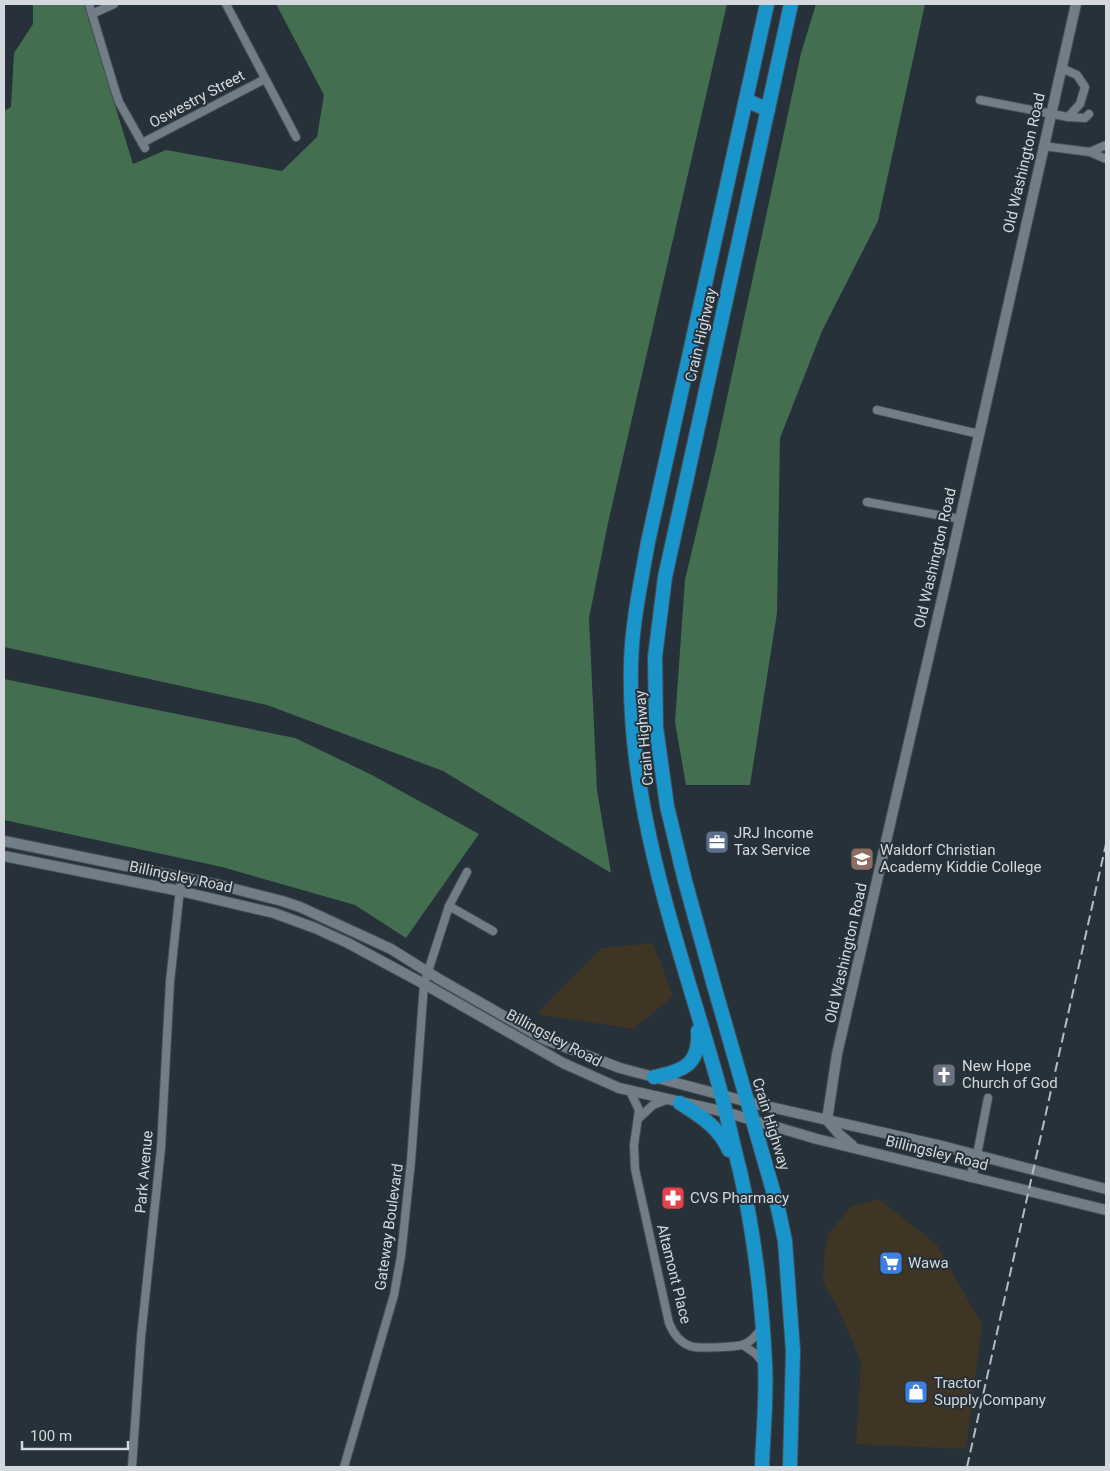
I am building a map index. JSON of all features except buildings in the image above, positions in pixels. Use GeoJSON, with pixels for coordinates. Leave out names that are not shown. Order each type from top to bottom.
{"type":"FeatureCollection","features":[{"type":"Feature","properties":{"kind":"highway","name":"Crain Highway"},"geometry":{"type":"LineString","coordinates":[[762,1467],[765,1365],[763,1326],[753,1244],[740,1172],[726,1112],[662,890],[641,798],[633,722],[632,646],[648,542],[767,4]]}},
{"type":"Feature","properties":{"kind":"highway","name":"Crain Highway"},"geometry":{"type":"LineString","coordinates":[[790,1467],[793,1351],[785,1241],[778,1208],[685,881],[667,806],[656,727],[655,657],[665,577],[791,4]]}},
{"type":"Feature","properties":{"kind":"highway"},"geometry":{"type":"LineString","coordinates":[[746,100],[768,110]]}},
{"type":"Feature","properties":{"kind":"highway"},"geometry":{"type":"LineString","coordinates":[[654,1077],[681,1070],[694,1058],[698,1048],[697,1015]]}},
{"type":"Feature","properties":{"kind":"highway"},"geometry":{"type":"LineString","coordinates":[[680,1103],[719,1132],[725,1140],[740,1172]]}},
{"type":"Feature","properties":{"kind":"main road","name":"Old Washington Road"},"geometry":{"type":"LineString","coordinates":[[826,1120],[837,1054],[857,973],[1076,4]]}},
{"type":"Feature","properties":{"kind":"main road","name":"Billingsley Road"},"geometry":{"type":"LineString","coordinates":[[4,841],[218,885],[300,907],[390,949],[544,1038],[620,1068],[748,1102],[976,1155],[1106,1189]]}},
{"type":"Feature","properties":{"kind":"main road","name":"Billingsley Road"},"geometry":{"type":"LineString","coordinates":[[4,856],[180,891],[274,913],[315,928],[348,943],[424,984],[563,1063],[630,1091],[726,1112],[859,1149],[1106,1210]]}},
{"type":"Feature","properties":{"kind":"main road"},"geometry":{"type":"LineString","coordinates":[[826,1120],[848,1143],[859,1149]]}},
{"type":"Feature","properties":{"kind":"main road"},"geometry":{"type":"LineString","coordinates":[[971,1177],[976,1155]]}},
{"type":"Feature","properties":{"kind":"street","name":"Oswestry Street"},"geometry":{"type":"LineString","coordinates":[[89,4],[115,90],[144,145],[265,79]]}},
{"type":"Feature","properties":{"kind":"street"},"geometry":{"type":"LineString","coordinates":[[92,14],[114,4]]}},
{"type":"Feature","properties":{"kind":"street"},"geometry":{"type":"LineString","coordinates":[[226,4],[296,137]]}},
{"type":"Feature","properties":{"kind":"street"},"geometry":{"type":"LineString","coordinates":[[1061,68],[1071,71],[1077,76],[1084,87],[1080,104],[1068,117]]}},
{"type":"Feature","properties":{"kind":"street"},"geometry":{"type":"LineString","coordinates":[[980,100],[1068,117],[1085,118],[1089,114]]}},
{"type":"Feature","properties":{"kind":"street"},"geometry":{"type":"LineString","coordinates":[[1090,152],[1106,145]]}},
{"type":"Feature","properties":{"kind":"street"},"geometry":{"type":"LineString","coordinates":[[1043,146],[1090,152],[1106,159]]}},
{"type":"Feature","properties":{"kind":"street"},"geometry":{"type":"LineString","coordinates":[[877,410],[979,434]]}},
{"type":"Feature","properties":{"kind":"street"},"geometry":{"type":"LineString","coordinates":[[867,502],[960,519]]}},
{"type":"Feature","properties":{"kind":"street","name":"Gateway Boulevard"},"geometry":{"type":"LineString","coordinates":[[344,1467],[394,1295],[398,1275],[411,1169],[424,984],[448,906],[467,872]]}},
{"type":"Feature","properties":{"kind":"street","name":"Park Avenue"},"geometry":{"type":"LineString","coordinates":[[132,1467],[141,1337],[161,1148],[170,982],[182,879]]}},
{"type":"Feature","properties":{"kind":"street"},"geometry":{"type":"LineString","coordinates":[[448,906],[493,931]]}},
{"type":"Feature","properties":{"kind":"street"},"geometry":{"type":"LineString","coordinates":[[630,1091],[638,1104],[640,1118]]}},
{"type":"Feature","properties":{"kind":"street"},"geometry":{"type":"LineString","coordinates":[[976,1155],[988,1098]]}},
{"type":"Feature","properties":{"kind":"street"},"geometry":{"type":"LineString","coordinates":[[640,1118],[647,1110],[666,1100]]}},
{"type":"Feature","properties":{"kind":"street","name":"Altamont Place"},"geometry":{"type":"LineString","coordinates":[[640,1118],[634,1145],[635,1169],[668,1323],[682,1342],[691,1347],[743,1345]]}},
{"type":"Feature","properties":{"kind":"street"},"geometry":{"type":"LineString","coordinates":[[763,1326],[758,1333],[743,1345],[756,1354],[765,1365]]}},
{"type":"Feature","properties":{"kind":"shaded area"},"geometry":{"type":"Polygon","coordinates":[[[653,943],[673,996],[633,1029],[537,1014],[601,948],[653,943]]]}},
{"type":"Feature","properties":{"kind":"shaded area"},"geometry":{"type":"Polygon","coordinates":[[[879,1199],[937,1245],[982,1325],[966,1449],[856,1444],[861,1361],[836,1304],[823,1282],[824,1257],[828,1235],[850,1207],[879,1199]]]}},
{"type":"Feature","properties":{"kind":"green space"},"geometry":{"type":"Polygon","coordinates":[[[33,4],[84,4],[133,164],[166,150],[282,171],[317,137],[324,95],[276,4],[727,4],[608,523],[589,618],[597,790],[611,873],[443,771],[267,705],[4,647],[4,111],[11,107],[14,53],[33,24],[33,4]]]}},
{"type":"Feature","properties":{"kind":"green space"},"geometry":{"type":"Polygon","coordinates":[[[816,4],[925,4],[878,221],[822,331],[780,438],[777,613],[750,785],[686,785],[675,722],[685,580],[716,449],[801,53],[816,4]]]}},
{"type":"Feature","properties":{"kind":"green space"},"geometry":{"type":"Polygon","coordinates":[[[4,679],[295,738],[372,775],[479,834],[406,938],[355,905],[222,867],[4,820],[4,679]]]}},
{"type":"Feature","properties":{"kind":"railway"},"geometry":{"type":"LineString","coordinates":[[967,1467],[1106,844]]}},
{"type":"Feature","properties":{"kind":"place","name":"JRJ Income Tax Service"},"geometry":{"type":"Point","coordinates":[717,842]}},
{"type":"Feature","properties":{"kind":"place","name":"Waldorf Christian Academy Kiddie College"},"geometry":{"type":"Point","coordinates":[862,859]}},
{"type":"Feature","properties":{"kind":"place","name":"New Hope Church of God"},"geometry":{"type":"Point","coordinates":[944,1075]}},
{"type":"Feature","properties":{"kind":"place","name":"CVS Pharmacy"},"geometry":{"type":"Point","coordinates":[673,1198]}},
{"type":"Feature","properties":{"kind":"place","name":"Wawa"},"geometry":{"type":"Point","coordinates":[891,1263]}},
{"type":"Feature","properties":{"kind":"place","name":"Tractor Supply Company"},"geometry":{"type":"Point","coordinates":[916,1392]}}]}
